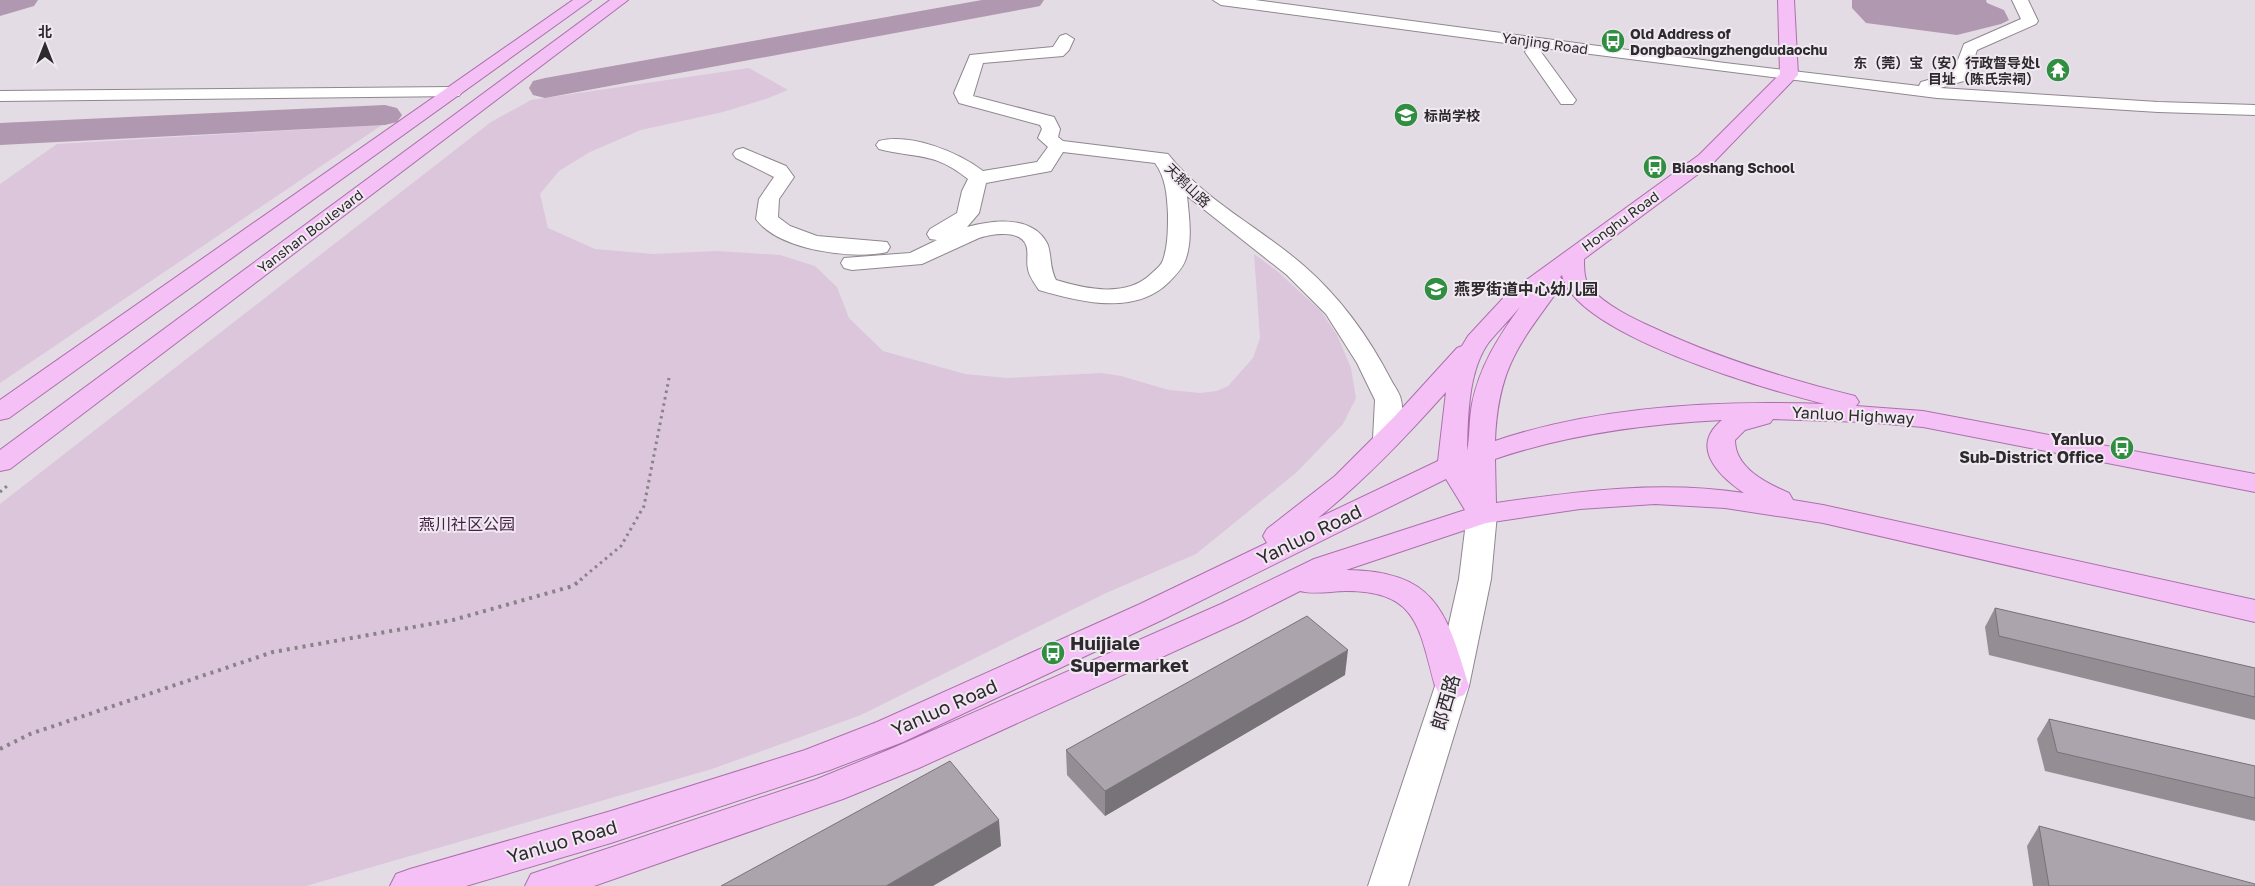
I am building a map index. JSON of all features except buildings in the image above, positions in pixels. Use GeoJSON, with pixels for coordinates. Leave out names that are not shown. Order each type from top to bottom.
{"type":"FeatureCollection","features":[{"type":"Feature","properties":{"kind":"main road","name":"Yanshan Boulevard"},"geometry":{"type":"LineString","coordinates":[[0,412],[583,0]]}},
{"type":"Feature","properties":{"kind":"main road","name":"Yanshan Boulevard"},"geometry":{"type":"LineString","coordinates":[[0,463],[620,0]]}},
{"type":"Feature","properties":{"kind":"main road"},"geometry":{"type":"LineString","coordinates":[[1786,0],[1789,75]]}},
{"type":"Feature","properties":{"kind":"main road","name":"Honghu Road"},"geometry":{"type":"LineString","coordinates":[[1467,459],[1454,425],[1463,372],[1477,341],[1515,300],[1573,255],[1706,159],[1789,75]]}},
{"type":"Feature","properties":{"kind":"main road"},"geometry":{"type":"LineString","coordinates":[[1573,255],[1572,276],[1580,291],[1600,309],[1644,333],[1756,376],[1842,401],[1923,419]]}},
{"type":"Feature","properties":{"kind":"main road","name":"Honghu Road"},"geometry":{"type":"LineString","coordinates":[[1467,459],[1483,413],[1494,370],[1504,349],[1573,255]]}},
{"type":"Feature","properties":{"kind":"main road"},"geometry":{"type":"LineString","coordinates":[[1231,572],[1345,482],[1477,341]]}},
{"type":"Feature","properties":{"kind":"main road"},"geometry":{"type":"LineString","coordinates":[[1786,411],[1743,421],[1728,429],[1721,441],[1722,453],[1732,470],[1745,482],[1768,496],[1824,514]]}},
{"type":"Feature","properties":{"kind":"main road","name":"Yanluo Highway"},"geometry":{"type":"LineString","coordinates":[[1467,459],[1554,433],[1602,424],[1684,415],[1786,411],[1868,414],[1923,419],[2255,483]]}},
{"type":"Feature","properties":{"kind":"main road"},"geometry":{"type":"LineString","coordinates":[[1467,459],[1482,514],[1580,500],[1655,495],[1725,499],[1824,514],[2255,611]]}},
{"type":"Feature","properties":{"kind":"main road","name":"Yanluo Road"},"geometry":{"type":"LineString","coordinates":[[410,886],[611,827],[818,760],[890,732],[978,693],[1467,459]]}},
{"type":"Feature","properties":{"kind":"main road","name":"Yanluo Road"},"geometry":{"type":"LineString","coordinates":[[545,886],[830,789],[898,762],[1232,612],[1325,566],[1482,514]]}},
{"type":"Feature","properties":{"kind":"main road"},"geometry":{"type":"LineString","coordinates":[[1282,587],[1331,580],[1365,580],[1390,585],[1413,599],[1428,614],[1438,636],[1452,686]]}},
{"type":"Feature","properties":{"kind":"street","name":"Yanjing Road"},"geometry":{"type":"LineString","coordinates":[[1221,0],[1789,75]]}},
{"type":"Feature","properties":{"kind":"street","name":"Yanjing Road"},"geometry":{"type":"LineString","coordinates":[[1264,0],[1731,62],[1789,75]]}},
{"type":"Feature","properties":{"kind":"street"},"geometry":{"type":"LineString","coordinates":[[1916,90],[1961,76],[1970,46],[2030,21],[2020,0]]}},
{"type":"Feature","properties":{"kind":"street"},"geometry":{"type":"LineString","coordinates":[[743,154],[779,170],[784,178],[770,199],[767,219],[782,231],[815,242],[855,248],[893,247],[932,237],[956,226],[968,214],[973,185],[979,178],[1044,167],[1058,146],[1048,138],[1051,129],[1047,121],[964,99],[963,93],[976,59],[1057,52],[1061,50],[1066,39]]}},
{"type":"Feature","properties":{"kind":"street"},"geometry":{"type":"LineString","coordinates":[[1538,42],[1533,52],[1567,100]]}},
{"type":"Feature","properties":{"kind":"street"},"geometry":{"type":"LineString","coordinates":[[1789,75],[1916,90],[2158,107],[2210,106],[2255,110]]}},
{"type":"Feature","properties":{"kind":"street"},"geometry":{"type":"LineString","coordinates":[[0,96],[453,92]]}},
{"type":"Feature","properties":{"kind":"street"},"geometry":{"type":"LineString","coordinates":[[886,145],[926,149],[949,156],[979,178]]}},
{"type":"Feature","properties":{"kind":"street","name":"天鹅山路"},"geometry":{"type":"LineString","coordinates":[[1058,146],[1161,158],[1173,174],[1212,208],[1295,270],[1335,310],[1370,363],[1388,400],[1387,439]]}},
{"type":"Feature","properties":{"kind":"street"},"geometry":{"type":"LineString","coordinates":[[852,263],[914,259],[971,233],[988,228],[1010,228],[1029,234],[1037,245],[1039,270],[1048,285],[1076,294],[1106,296],[1136,294],[1157,284],[1174,262],[1178,200],[1173,174]]}},
{"type":"Feature","properties":{"kind":"street","name":"郎西路"},"geometry":{"type":"LineString","coordinates":[[1388,886],[1452,686],[1475,579],[1482,514]]}},
{"type":"Feature","properties":{"kind":"path"},"geometry":{"type":"LineString","coordinates":[[0,749],[30,734],[273,652],[453,620],[573,586],[622,546],[644,506],[668,378]]}},
{"type":"Feature","properties":{"kind":"green space","name":"燕川社区公园"},"geometry":{"type":"Polygon","coordinates":[[[749,68],[788,90],[723,112],[641,130],[590,152],[559,171],[540,194],[548,228],[595,249],[653,254],[717,251],[780,255],[815,266],[837,287],[849,318],[883,351],[965,374],[1008,378],[1101,373],[1121,376],[1169,390],[1200,393],[1217,391],[1228,386],[1253,358],[1260,338],[1254,254],[1277,271],[1321,311],[1337,335],[1351,368],[1356,398],[1343,424],[1297,472],[1196,554],[1104,594],[861,715],[712,769],[306,886],[0,886],[0,504],[491,122],[531,100],[749,68]]]}},
{"type":"Feature","properties":{"kind":"green space"},"geometry":{"type":"Polygon","coordinates":[[[382,125],[0,383],[0,184],[57,144],[382,125]]]}},
{"type":"Feature","properties":{"kind":"shaded area"},"geometry":{"type":"Polygon","coordinates":[[[1852,0],[1986,0],[1987,3],[2004,10],[2009,20],[2001,24],[1957,35],[1866,23],[1852,8],[1852,0]]]}},
{"type":"Feature","properties":{"kind":"waterway"},"geometry":{"type":"LineString","coordinates":[[0,7],[24,0]]}},
{"type":"Feature","properties":{"kind":"waterway"},"geometry":{"type":"LineString","coordinates":[[545,88],[1030,0]]}},
{"type":"Feature","properties":{"kind":"waterway"},"geometry":{"type":"LineString","coordinates":[[0,134],[55,133],[385,115]]}},
{"type":"Feature","properties":{"kind":"place","name":"Old Address of Dongbaoxingzhengdudaochu"},"geometry":{"type":"Point","coordinates":[1613,41]}},
{"type":"Feature","properties":{"kind":"place","name":"东（莞）宝（安）行政督导处l 目址（陈氏宗祠）"},"geometry":{"type":"Point","coordinates":[2058,70]}},
{"type":"Feature","properties":{"kind":"place","name":"标尚学校"},"geometry":{"type":"Point","coordinates":[1406,115]}},
{"type":"Feature","properties":{"kind":"place","name":"Biaoshang School"},"geometry":{"type":"Point","coordinates":[1655,167]}},
{"type":"Feature","properties":{"kind":"place","name":"燕罗街道中心幼儿园"},"geometry":{"type":"Point","coordinates":[1436,289]}},
{"type":"Feature","properties":{"kind":"place","name":"Yanluo Sub-District Office"},"geometry":{"type":"Point","coordinates":[2122,448]}},
{"type":"Feature","properties":{"kind":"place","name":"Huijiale Supermarket"},"geometry":{"type":"Point","coordinates":[1053,653]}}]}
